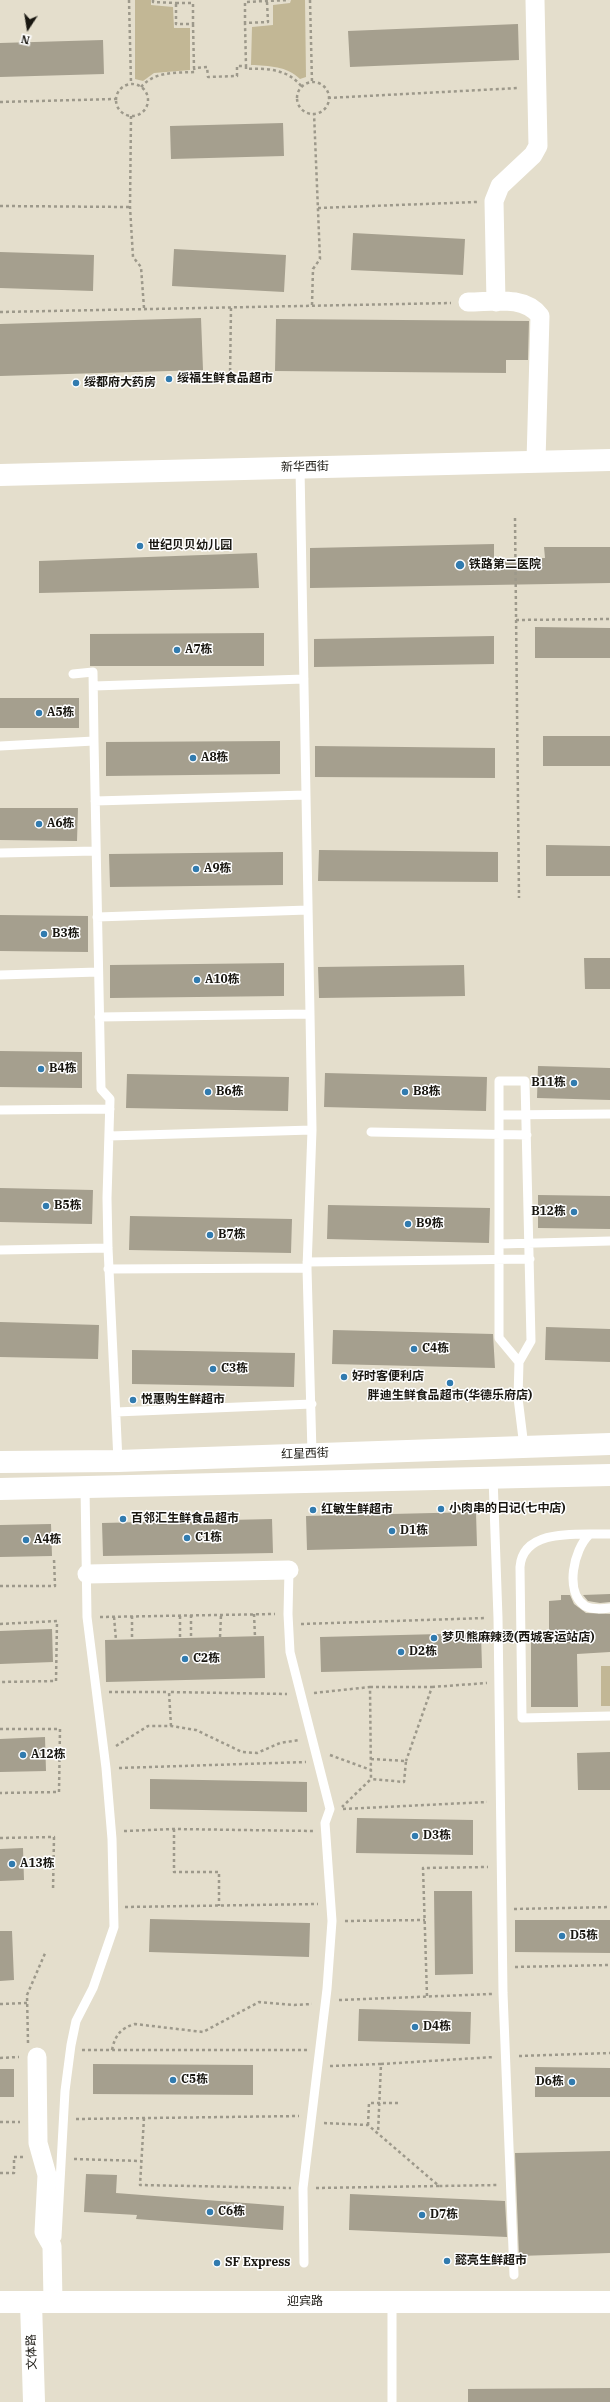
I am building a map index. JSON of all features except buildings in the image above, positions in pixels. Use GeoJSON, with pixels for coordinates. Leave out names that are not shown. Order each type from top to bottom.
{"type":"FeatureCollection","features":[{"type":"Feature","properties":{"kind":"main road","name":"新华西街"},"geometry":{"type":"LineString","coordinates":[[0,474],[610,460]]}},
{"type":"Feature","properties":{"kind":"main road","name":"红星西街"},"geometry":{"type":"LineString","coordinates":[[0,1462],[118,1461],[312,1453],[610,1444]]}},
{"type":"Feature","properties":{"kind":"main road"},"geometry":{"type":"LineString","coordinates":[[524,1447],[526,1476]]}},
{"type":"Feature","properties":{"kind":"main road"},"geometry":{"type":"LineString","coordinates":[[91,1487],[96,1461]]}},
{"type":"Feature","properties":{"kind":"main road"},"geometry":{"type":"LineString","coordinates":[[0,1489],[610,1475]]}},
{"type":"Feature","properties":{"kind":"main road","name":"迎宾路"},"geometry":{"type":"LineString","coordinates":[[0,2302],[610,2302]]}},
{"type":"Feature","properties":{"kind":"main road","name":"文体路"},"geometry":{"type":"LineString","coordinates":[[31,2302],[34,2402]]}},
{"type":"Feature","properties":{"kind":"street"},"geometry":{"type":"LineString","coordinates":[[496,302],[494,201],[500,186],[533,155],[538,146],[535,0]]}},
{"type":"Feature","properties":{"kind":"street"},"geometry":{"type":"LineString","coordinates":[[468,302],[523,302],[534,307],[540,316],[536,461]]}},
{"type":"Feature","properties":{"kind":"street"},"geometry":{"type":"LineString","coordinates":[[87,1574],[289,1570]]}},
{"type":"Feature","properties":{"kind":"street"},"geometry":{"type":"LineString","coordinates":[[32,2053],[38,2143],[52,2158],[47,2175],[44,2232],[52,2246],[53,2302]]}},
{"type":"Feature","properties":{"kind":"lane"},"geometry":{"type":"LineString","coordinates":[[300,468],[312,1130],[307,1265],[312,1404],[312,1453]]}},
{"type":"Feature","properties":{"kind":"lane"},"geometry":{"type":"LineString","coordinates":[[73,674],[93,672],[94,686],[101,1089],[110,1099],[108,1136],[108,1269],[118,1461]]}},
{"type":"Feature","properties":{"kind":"lane"},"geometry":{"type":"LineString","coordinates":[[94,686],[304,678]]}},
{"type":"Feature","properties":{"kind":"lane"},"geometry":{"type":"LineString","coordinates":[[0,746],[94,741]]}},
{"type":"Feature","properties":{"kind":"lane"},"geometry":{"type":"LineString","coordinates":[[95,801],[306,796]]}},
{"type":"Feature","properties":{"kind":"lane"},"geometry":{"type":"LineString","coordinates":[[0,853],[96,851]]}},
{"type":"Feature","properties":{"kind":"lane"},"geometry":{"type":"LineString","coordinates":[[97,917],[308,910]]}},
{"type":"Feature","properties":{"kind":"lane"},"geometry":{"type":"LineString","coordinates":[[0,974],[98,972]]}},
{"type":"Feature","properties":{"kind":"lane"},"geometry":{"type":"LineString","coordinates":[[99,1017],[310,1014]]}},
{"type":"Feature","properties":{"kind":"lane"},"geometry":{"type":"LineString","coordinates":[[519,1362],[499,1338],[499,1081],[526,1081],[531,1341],[519,1362],[518,1398],[524,1447]]}},
{"type":"Feature","properties":{"kind":"lane"},"geometry":{"type":"LineString","coordinates":[[0,1110],[110,1109]]}},
{"type":"Feature","properties":{"kind":"lane"},"geometry":{"type":"LineString","coordinates":[[499,1115],[610,1114]]}},
{"type":"Feature","properties":{"kind":"lane"},"geometry":{"type":"LineString","coordinates":[[108,1136],[312,1130]]}},
{"type":"Feature","properties":{"kind":"lane"},"geometry":{"type":"LineString","coordinates":[[371,1132],[499,1136],[527,1135]]}},
{"type":"Feature","properties":{"kind":"lane"},"geometry":{"type":"LineString","coordinates":[[500,1244],[529,1242],[610,1241]]}},
{"type":"Feature","properties":{"kind":"lane"},"geometry":{"type":"LineString","coordinates":[[0,1250],[108,1248]]}},
{"type":"Feature","properties":{"kind":"lane"},"geometry":{"type":"LineString","coordinates":[[108,1269],[530,1259]]}},
{"type":"Feature","properties":{"kind":"lane"},"geometry":{"type":"LineString","coordinates":[[116,1412],[312,1404]]}},
{"type":"Feature","properties":{"kind":"lane"},"geometry":{"type":"LineString","coordinates":[[493,1477],[498,1618],[502,1968],[509,2185],[514,2275]]}},
{"type":"Feature","properties":{"kind":"lane"},"geometry":{"type":"LineString","coordinates":[[52,2158],[63,2119],[70,2050],[76,2022],[93,1988],[114,1927],[112,1831],[106,1768],[87,1618],[87,1574],[91,1487]]}},
{"type":"Feature","properties":{"kind":"lane"},"geometry":{"type":"LineString","coordinates":[[610,1534],[589,1534],[540,1539],[531,1544],[520,1558],[522,1718],[610,1716]]}},
{"type":"Feature","properties":{"kind":"lane"},"geometry":{"type":"LineString","coordinates":[[589,1534],[580,1545],[576,1555],[574,1583],[584,1605],[592,1609],[610,1608]]}},
{"type":"Feature","properties":{"kind":"lane"},"geometry":{"type":"LineString","coordinates":[[289,1570],[288,1625],[290,1652],[330,1809],[325,1824],[325,1831],[332,1921],[325,2000],[303,2188],[304,2263]]}},
{"type":"Feature","properties":{"kind":"lane"},"geometry":{"type":"LineString","coordinates":[[392,2303],[392,2402]]}},
{"type":"Feature","properties":{"kind":"path"},"geometry":{"type":"LineString","coordinates":[[129,0],[131,84]]}},
{"type":"Feature","properties":{"kind":"path"},"geometry":{"type":"LineString","coordinates":[[142,87],[147,80],[156,75],[195,72],[193,3],[153,2],[153,0]]}},
{"type":"Feature","properties":{"kind":"path"},"geometry":{"type":"LineString","coordinates":[[289,0],[245,2],[246,70],[277,70],[290,75],[302,87]]}},
{"type":"Feature","properties":{"kind":"path"},"geometry":{"type":"LineString","coordinates":[[310,0],[312,82]]}},
{"type":"Feature","properties":{"kind":"path"},"geometry":{"type":"LineString","coordinates":[[245,23],[268,22],[267,2]]}},
{"type":"Feature","properties":{"kind":"path"},"geometry":{"type":"LineString","coordinates":[[176,3],[176,24],[193,24]]}},
{"type":"Feature","properties":{"kind":"path"},"geometry":{"type":"LineString","coordinates":[[194,68],[207,67],[208,77],[237,76],[237,66],[246,66]]}},
{"type":"Feature","properties":{"kind":"path"},"geometry":{"type":"LineString","coordinates":[[312,82],[322,85],[328,98],[324,109],[314,113],[304,111],[298,103],[297,94],[302,87],[312,82]]}},
{"type":"Feature","properties":{"kind":"path"},"geometry":{"type":"LineString","coordinates":[[131,84],[142,87],[148,96],[147,107],[139,115],[131,116],[120,111],[116,99],[121,88],[131,84]]}},
{"type":"Feature","properties":{"kind":"path"},"geometry":{"type":"LineString","coordinates":[[328,98],[537,88]]}},
{"type":"Feature","properties":{"kind":"path"},"geometry":{"type":"LineString","coordinates":[[0,102],[116,99]]}},
{"type":"Feature","properties":{"kind":"path"},"geometry":{"type":"LineString","coordinates":[[312,305],[313,269],[320,259],[314,113]]}},
{"type":"Feature","properties":{"kind":"path"},"geometry":{"type":"LineString","coordinates":[[131,116],[130,207],[133,257],[141,267],[144,308]]}},
{"type":"Feature","properties":{"kind":"path"},"geometry":{"type":"LineString","coordinates":[[318,208],[494,201]]}},
{"type":"Feature","properties":{"kind":"path"},"geometry":{"type":"LineString","coordinates":[[0,206],[130,207]]}},
{"type":"Feature","properties":{"kind":"path"},"geometry":{"type":"LineString","coordinates":[[0,312],[468,302]]}},
{"type":"Feature","properties":{"kind":"path"},"geometry":{"type":"LineString","coordinates":[[230,377],[231,307]]}},
{"type":"Feature","properties":{"kind":"path"},"geometry":{"type":"LineString","coordinates":[[515,518],[519,898]]}},
{"type":"Feature","properties":{"kind":"path"},"geometry":{"type":"LineString","coordinates":[[516,620],[610,619]]}},
{"type":"Feature","properties":{"kind":"path"},"geometry":{"type":"LineString","coordinates":[[0,1586],[55,1586],[54,1559]]}},
{"type":"Feature","properties":{"kind":"path"},"geometry":{"type":"LineString","coordinates":[[254,1614],[255,1636]]}},
{"type":"Feature","properties":{"kind":"path"},"geometry":{"type":"LineString","coordinates":[[87,1618],[288,1614]]}},
{"type":"Feature","properties":{"kind":"path"},"geometry":{"type":"LineString","coordinates":[[220,1637],[221,1615]]}},
{"type":"Feature","properties":{"kind":"path"},"geometry":{"type":"LineString","coordinates":[[132,1616],[132,1640]]}},
{"type":"Feature","properties":{"kind":"path"},"geometry":{"type":"LineString","coordinates":[[180,1616],[180,1638]]}},
{"type":"Feature","properties":{"kind":"path"},"geometry":{"type":"LineString","coordinates":[[191,1616],[191,1638]]}},
{"type":"Feature","properties":{"kind":"path"},"geometry":{"type":"LineString","coordinates":[[114,1617],[116,1640]]}},
{"type":"Feature","properties":{"kind":"path"},"geometry":{"type":"LineString","coordinates":[[288,1625],[498,1618]]}},
{"type":"Feature","properties":{"kind":"path"},"geometry":{"type":"LineString","coordinates":[[0,1624],[57,1621],[56,1681],[0,1682]]}},
{"type":"Feature","properties":{"kind":"path"},"geometry":{"type":"LineString","coordinates":[[96,1692],[301,1694],[370,1688],[432,1687],[498,1682]]}},
{"type":"Feature","properties":{"kind":"path"},"geometry":{"type":"LineString","coordinates":[[371,1779],[404,1782],[406,1761],[432,1687]]}},
{"type":"Feature","properties":{"kind":"path"},"geometry":{"type":"LineString","coordinates":[[370,1688],[371,1779]]}},
{"type":"Feature","properties":{"kind":"path"},"geometry":{"type":"LineString","coordinates":[[169,1692],[171,1726]]}},
{"type":"Feature","properties":{"kind":"path"},"geometry":{"type":"LineString","coordinates":[[103,1747],[116,1746],[148,1726],[171,1726],[196,1730],[242,1752],[257,1753],[280,1742],[312,1739]]}},
{"type":"Feature","properties":{"kind":"path"},"geometry":{"type":"LineString","coordinates":[[0,1729],[60,1728],[59,1792],[0,1793]]}},
{"type":"Feature","properties":{"kind":"path"},"geometry":{"type":"LineString","coordinates":[[315,1750],[370,1770]]}},
{"type":"Feature","properties":{"kind":"path"},"geometry":{"type":"LineString","coordinates":[[370,1759],[406,1761]]}},
{"type":"Feature","properties":{"kind":"path"},"geometry":{"type":"LineString","coordinates":[[106,1768],[318,1762]]}},
{"type":"Feature","properties":{"kind":"path"},"geometry":{"type":"LineString","coordinates":[[341,1809],[371,1779]]}},
{"type":"Feature","properties":{"kind":"path"},"geometry":{"type":"LineString","coordinates":[[330,1809],[499,1801]]}},
{"type":"Feature","properties":{"kind":"path"},"geometry":{"type":"LineString","coordinates":[[174,1829],[174,1872],[219,1872],[219,1906]]}},
{"type":"Feature","properties":{"kind":"path"},"geometry":{"type":"LineString","coordinates":[[112,1831],[174,1829],[325,1831]]}},
{"type":"Feature","properties":{"kind":"path"},"geometry":{"type":"LineString","coordinates":[[0,1838],[54,1837],[53,1892]]}},
{"type":"Feature","properties":{"kind":"path"},"geometry":{"type":"LineString","coordinates":[[427,1996],[423,1868],[500,1867]]}},
{"type":"Feature","properties":{"kind":"path"},"geometry":{"type":"LineString","coordinates":[[113,1907],[330,1904]]}},
{"type":"Feature","properties":{"kind":"path"},"geometry":{"type":"LineString","coordinates":[[501,1909],[610,1907]]}},
{"type":"Feature","properties":{"kind":"path"},"geometry":{"type":"LineString","coordinates":[[332,1921],[425,1920]]}},
{"type":"Feature","properties":{"kind":"path"},"geometry":{"type":"LineString","coordinates":[[32,2053],[27,1995],[46,1952]]}},
{"type":"Feature","properties":{"kind":"path"},"geometry":{"type":"LineString","coordinates":[[502,1968],[610,1965]]}},
{"type":"Feature","properties":{"kind":"path"},"geometry":{"type":"LineString","coordinates":[[112,2050],[118,2033],[125,2027],[136,2024],[203,2032],[259,2002],[294,2005],[325,2000],[503,1993]]}},
{"type":"Feature","properties":{"kind":"path"},"geometry":{"type":"LineString","coordinates":[[0,2004],[28,2003]]}},
{"type":"Feature","properties":{"kind":"path"},"geometry":{"type":"LineString","coordinates":[[70,2050],[319,2050]]}},
{"type":"Feature","properties":{"kind":"path"},"geometry":{"type":"LineString","coordinates":[[317,2066],[380,2064],[505,2056],[610,2053]]}},
{"type":"Feature","properties":{"kind":"path"},"geometry":{"type":"LineString","coordinates":[[378,2133],[380,2064]]}},
{"type":"Feature","properties":{"kind":"path"},"geometry":{"type":"LineString","coordinates":[[368,2125],[369,2103],[398,2103]]}},
{"type":"Feature","properties":{"kind":"path"},"geometry":{"type":"LineString","coordinates":[[144,2118],[140,2185],[303,2188],[509,2185]]}},
{"type":"Feature","properties":{"kind":"path"},"geometry":{"type":"LineString","coordinates":[[63,2119],[311,2119],[368,2125],[439,2186]]}},
{"type":"Feature","properties":{"kind":"path"},"geometry":{"type":"LineString","coordinates":[[0,2173],[14,2173],[14,2157],[141,2161]]}},
{"type":"Feature","properties":{"kind":"shaded area"},"geometry":{"type":"Polygon","coordinates":[[[135,0],[151,0],[151,5],[173,7],[174,28],[190,28],[190,70],[154,73],[143,81],[135,79],[135,0]]]}},
{"type":"Feature","properties":{"kind":"shaded area"},"geometry":{"type":"Polygon","coordinates":[[[291,0],[305,0],[306,77],[300,79],[284,69],[271,66],[251,65],[252,27],[273,25],[273,5],[290,3],[291,0]]]}},
{"type":"Feature","properties":{"kind":"shaded area"},"geometry":{"type":"Polygon","coordinates":[[[601,1666],[610,1666],[610,1706],[601,1706],[601,1666]]]}},
{"type":"Feature","properties":{"kind":"place","name":"绥福生鲜食品超市"},"geometry":{"type":"Point","coordinates":[169,379]}},
{"type":"Feature","properties":{"kind":"place","name":"绥都府大药房"},"geometry":{"type":"Point","coordinates":[76,383]}},
{"type":"Feature","properties":{"kind":"place","name":"世纪贝贝幼儿园"},"geometry":{"type":"Point","coordinates":[140,546]}},
{"type":"Feature","properties":{"kind":"place","name":"铁路第二医院"},"geometry":{"type":"Point","coordinates":[460,565]}},
{"type":"Feature","properties":{"kind":"place","name":"A7栋"},"geometry":{"type":"Point","coordinates":[177,650]}},
{"type":"Feature","properties":{"kind":"place","name":"A5栋"},"geometry":{"type":"Point","coordinates":[39,713]}},
{"type":"Feature","properties":{"kind":"place","name":"A8栋"},"geometry":{"type":"Point","coordinates":[193,758]}},
{"type":"Feature","properties":{"kind":"place","name":"A6栋"},"geometry":{"type":"Point","coordinates":[39,824]}},
{"type":"Feature","properties":{"kind":"place","name":"A9栋"},"geometry":{"type":"Point","coordinates":[196,869]}},
{"type":"Feature","properties":{"kind":"place","name":"B3栋"},"geometry":{"type":"Point","coordinates":[44,934]}},
{"type":"Feature","properties":{"kind":"place","name":"A10栋"},"geometry":{"type":"Point","coordinates":[197,980]}},
{"type":"Feature","properties":{"kind":"place","name":"B4栋"},"geometry":{"type":"Point","coordinates":[41,1069]}},
{"type":"Feature","properties":{"kind":"place","name":"B11栋"},"geometry":{"type":"Point","coordinates":[574,1083]}},
{"type":"Feature","properties":{"kind":"place","name":"B6栋"},"geometry":{"type":"Point","coordinates":[208,1092]}},
{"type":"Feature","properties":{"kind":"place","name":"B8栋"},"geometry":{"type":"Point","coordinates":[405,1092]}},
{"type":"Feature","properties":{"kind":"place","name":"B5栋"},"geometry":{"type":"Point","coordinates":[46,1206]}},
{"type":"Feature","properties":{"kind":"place","name":"B12栋"},"geometry":{"type":"Point","coordinates":[574,1212]}},
{"type":"Feature","properties":{"kind":"place","name":"B9栋"},"geometry":{"type":"Point","coordinates":[408,1224]}},
{"type":"Feature","properties":{"kind":"place","name":"B7栋"},"geometry":{"type":"Point","coordinates":[210,1235]}},
{"type":"Feature","properties":{"kind":"place","name":"C4栋"},"geometry":{"type":"Point","coordinates":[414,1349]}},
{"type":"Feature","properties":{"kind":"place","name":"C3栋"},"geometry":{"type":"Point","coordinates":[213,1369]}},
{"type":"Feature","properties":{"kind":"place","name":"好时客便利店"},"geometry":{"type":"Point","coordinates":[344,1377]}},
{"type":"Feature","properties":{"kind":"place","name":"胖迪生鲜食品超市(华德乐府店)"},"geometry":{"type":"Point","coordinates":[450,1383]}},
{"type":"Feature","properties":{"kind":"place","name":"悦惠购生鲜超市"},"geometry":{"type":"Point","coordinates":[133,1400]}},
{"type":"Feature","properties":{"kind":"place","name":"小肉串的日记(七中店)"},"geometry":{"type":"Point","coordinates":[441,1509]}},
{"type":"Feature","properties":{"kind":"place","name":"红敏生鲜超市"},"geometry":{"type":"Point","coordinates":[313,1510]}},
{"type":"Feature","properties":{"kind":"place","name":"百邻汇生鲜食品超市"},"geometry":{"type":"Point","coordinates":[123,1519]}},
{"type":"Feature","properties":{"kind":"place","name":"D1栋"},"geometry":{"type":"Point","coordinates":[392,1531]}},
{"type":"Feature","properties":{"kind":"place","name":"C1栋"},"geometry":{"type":"Point","coordinates":[187,1538]}},
{"type":"Feature","properties":{"kind":"place","name":"A4栋"},"geometry":{"type":"Point","coordinates":[26,1540]}},
{"type":"Feature","properties":{"kind":"place","name":"梦贝熊麻辣烫(西城客运站店)"},"geometry":{"type":"Point","coordinates":[434,1638]}},
{"type":"Feature","properties":{"kind":"place","name":"D2栋"},"geometry":{"type":"Point","coordinates":[401,1652]}},
{"type":"Feature","properties":{"kind":"place","name":"C2栋"},"geometry":{"type":"Point","coordinates":[185,1659]}},
{"type":"Feature","properties":{"kind":"place","name":"A12栋"},"geometry":{"type":"Point","coordinates":[23,1755]}},
{"type":"Feature","properties":{"kind":"place","name":"D3栋"},"geometry":{"type":"Point","coordinates":[415,1836]}},
{"type":"Feature","properties":{"kind":"place","name":"A13栋"},"geometry":{"type":"Point","coordinates":[12,1864]}},
{"type":"Feature","properties":{"kind":"place","name":"D5栋"},"geometry":{"type":"Point","coordinates":[562,1936]}},
{"type":"Feature","properties":{"kind":"place","name":"D4栋"},"geometry":{"type":"Point","coordinates":[415,2027]}},
{"type":"Feature","properties":{"kind":"place","name":"C5栋"},"geometry":{"type":"Point","coordinates":[173,2080]}},
{"type":"Feature","properties":{"kind":"place","name":"D6栋"},"geometry":{"type":"Point","coordinates":[572,2082]}},
{"type":"Feature","properties":{"kind":"place","name":"C6栋"},"geometry":{"type":"Point","coordinates":[210,2212]}},
{"type":"Feature","properties":{"kind":"place","name":"D7栋"},"geometry":{"type":"Point","coordinates":[422,2215]}},
{"type":"Feature","properties":{"kind":"place","name":"懿亮生鲜超市"},"geometry":{"type":"Point","coordinates":[447,2261]}},
{"type":"Feature","properties":{"kind":"place","name":"SF Express"},"geometry":{"type":"Point","coordinates":[217,2263]}}]}
